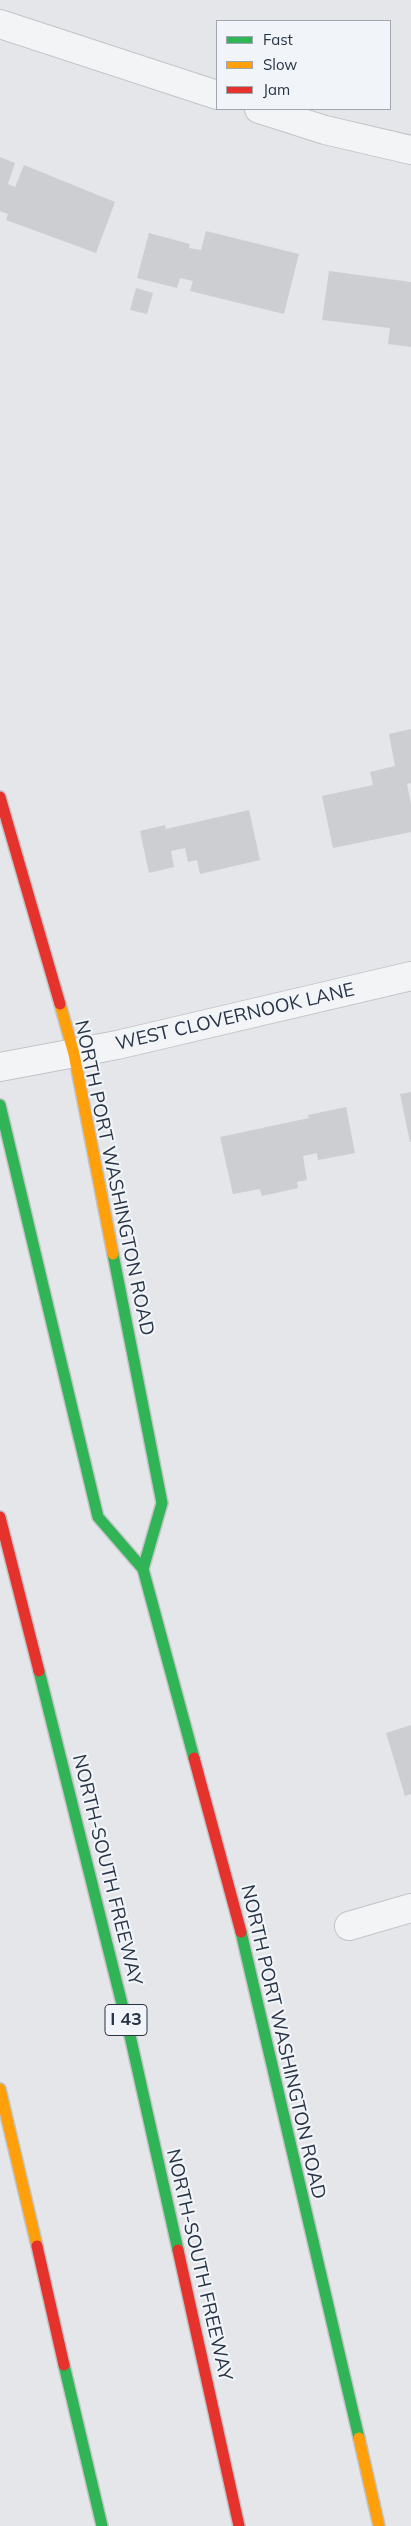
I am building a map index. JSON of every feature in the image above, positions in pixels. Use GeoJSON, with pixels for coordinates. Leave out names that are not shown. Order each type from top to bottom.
{"type":"FeatureCollection","features":[{"type":"Feature","properties":{"kind":"main road","name":"NORTH PORT WASHINGTON ROAD"},"geometry":{"type":"LineString","coordinates":[[0,797],[74,1054],[162,1504],[143,1569]]}},
{"type":"Feature","properties":{"kind":"main road","name":"NORTH PORT WASHINGTON ROAD"},"geometry":{"type":"LineString","coordinates":[[0,1105],[98,1517],[143,1569],[251,1970],[379,2526]]}},
{"type":"Feature","properties":{"kind":"main road","name":"NORTH-SOUTH FREEWAY"},"geometry":{"type":"LineString","coordinates":[[0,1517],[131,2040],[239,2526]]}},
{"type":"Feature","properties":{"kind":"main road"},"geometry":{"type":"LineString","coordinates":[[0,2089],[102,2526]]}},
{"type":"Feature","properties":{"kind":"street"},"geometry":{"type":"LineString","coordinates":[[0,24],[216,95]]}},
{"type":"Feature","properties":{"kind":"street"},"geometry":{"type":"LineString","coordinates":[[262,110],[325,130],[411,150]]}},
{"type":"Feature","properties":{"kind":"street","name":"WEST CLOVERNOOK LANE"},"geometry":{"type":"LineString","coordinates":[[0,1067],[74,1054],[411,976]]}},
{"type":"Feature","properties":{"kind":"street"},"geometry":{"type":"LineString","coordinates":[[349,1926],[411,1908]]}},
{"type":"Feature","properties":{"kind":"building"},"geometry":{"type":"Polygon","coordinates":[[[0,157],[15,163],[8,184],[15,187],[24,165],[115,202],[96,253],[6,220],[8,214],[0,211],[0,157]]]}},
{"type":"Feature","properties":{"kind":"building"},"geometry":{"type":"Polygon","coordinates":[[[206,231],[299,254],[284,314],[190,291],[193,281],[180,278],[177,288],[137,278],[149,233],[190,244],[189,248],[201,250],[206,231]]]}},
{"type":"Feature","properties":{"kind":"building"},"geometry":{"type":"Polygon","coordinates":[[[329,271],[411,282],[411,347],[388,344],[390,328],[322,320],[329,271]]]}},
{"type":"Feature","properties":{"kind":"building"},"geometry":{"type":"Polygon","coordinates":[[[136,288],[153,293],[147,314],[130,310],[136,288]]]}},
{"type":"Feature","properties":{"kind":"building"},"geometry":{"type":"Polygon","coordinates":[[[411,729],[411,783],[407,784],[411,804],[411,832],[333,848],[322,796],[373,785],[370,772],[395,766],[389,734],[411,729]]]}},
{"type":"Feature","properties":{"kind":"building"},"geometry":{"type":"Polygon","coordinates":[[[249,810],[260,860],[200,874],[197,860],[188,862],[185,848],[171,851],[174,867],[149,873],[140,831],[165,825],[166,829],[249,810]]]}},
{"type":"Feature","properties":{"kind":"building"},"geometry":{"type":"Polygon","coordinates":[[[411,1092],[411,1142],[410,1142],[400,1094],[411,1092]]]}},
{"type":"Feature","properties":{"kind":"building"},"geometry":{"type":"Polygon","coordinates":[[[346,1107],[355,1153],[318,1160],[317,1153],[303,1156],[307,1180],[297,1182],[298,1188],[262,1196],[260,1189],[233,1194],[220,1137],[309,1118],[308,1115],[346,1107]]]}},
{"type":"Feature","properties":{"kind":"building"},"geometry":{"type":"Polygon","coordinates":[[[411,1725],[411,1794],[405,1796],[386,1733],[411,1725]]]}},
{"type":"Feature","properties":{"kind":"traffic: fast"},"geometry":{"type":"LineString","coordinates":[[0,1105],[98,1517],[143,1569],[194,1758]]}},
{"type":"Feature","properties":{"kind":"traffic: fast"},"geometry":{"type":"LineString","coordinates":[[113,1254],[162,1503],[143,1569]]}},
{"type":"Feature","properties":{"kind":"traffic: fast"},"geometry":{"type":"LineString","coordinates":[[39,1671],[131,2040],[178,2250]]}},
{"type":"Feature","properties":{"kind":"traffic: fast"},"geometry":{"type":"LineString","coordinates":[[241,1932],[359,2438]]}},
{"type":"Feature","properties":{"kind":"traffic: fast"},"geometry":{"type":"LineString","coordinates":[[64,2365],[102,2526]]}},
{"type":"Feature","properties":{"kind":"traffic: slow"},"geometry":{"type":"LineString","coordinates":[[60,1004],[74,1054],[113,1254]]}},
{"type":"Feature","properties":{"kind":"traffic: slow"},"geometry":{"type":"LineString","coordinates":[[0,2089],[37,2246]]}},
{"type":"Feature","properties":{"kind":"traffic: slow"},"geometry":{"type":"LineString","coordinates":[[359,2438],[379,2526]]}},
{"type":"Feature","properties":{"kind":"traffic: jam"},"geometry":{"type":"LineString","coordinates":[[0,797],[60,1004]]}},
{"type":"Feature","properties":{"kind":"traffic: jam"},"geometry":{"type":"LineString","coordinates":[[0,1517],[39,1671]]}},
{"type":"Feature","properties":{"kind":"traffic: jam"},"geometry":{"type":"LineString","coordinates":[[194,1758],[241,1932]]}},
{"type":"Feature","properties":{"kind":"traffic: jam"},"geometry":{"type":"LineString","coordinates":[[37,2246],[64,2365]]}},
{"type":"Feature","properties":{"kind":"traffic: jam"},"geometry":{"type":"LineString","coordinates":[[178,2250],[239,2526]]}}]}
